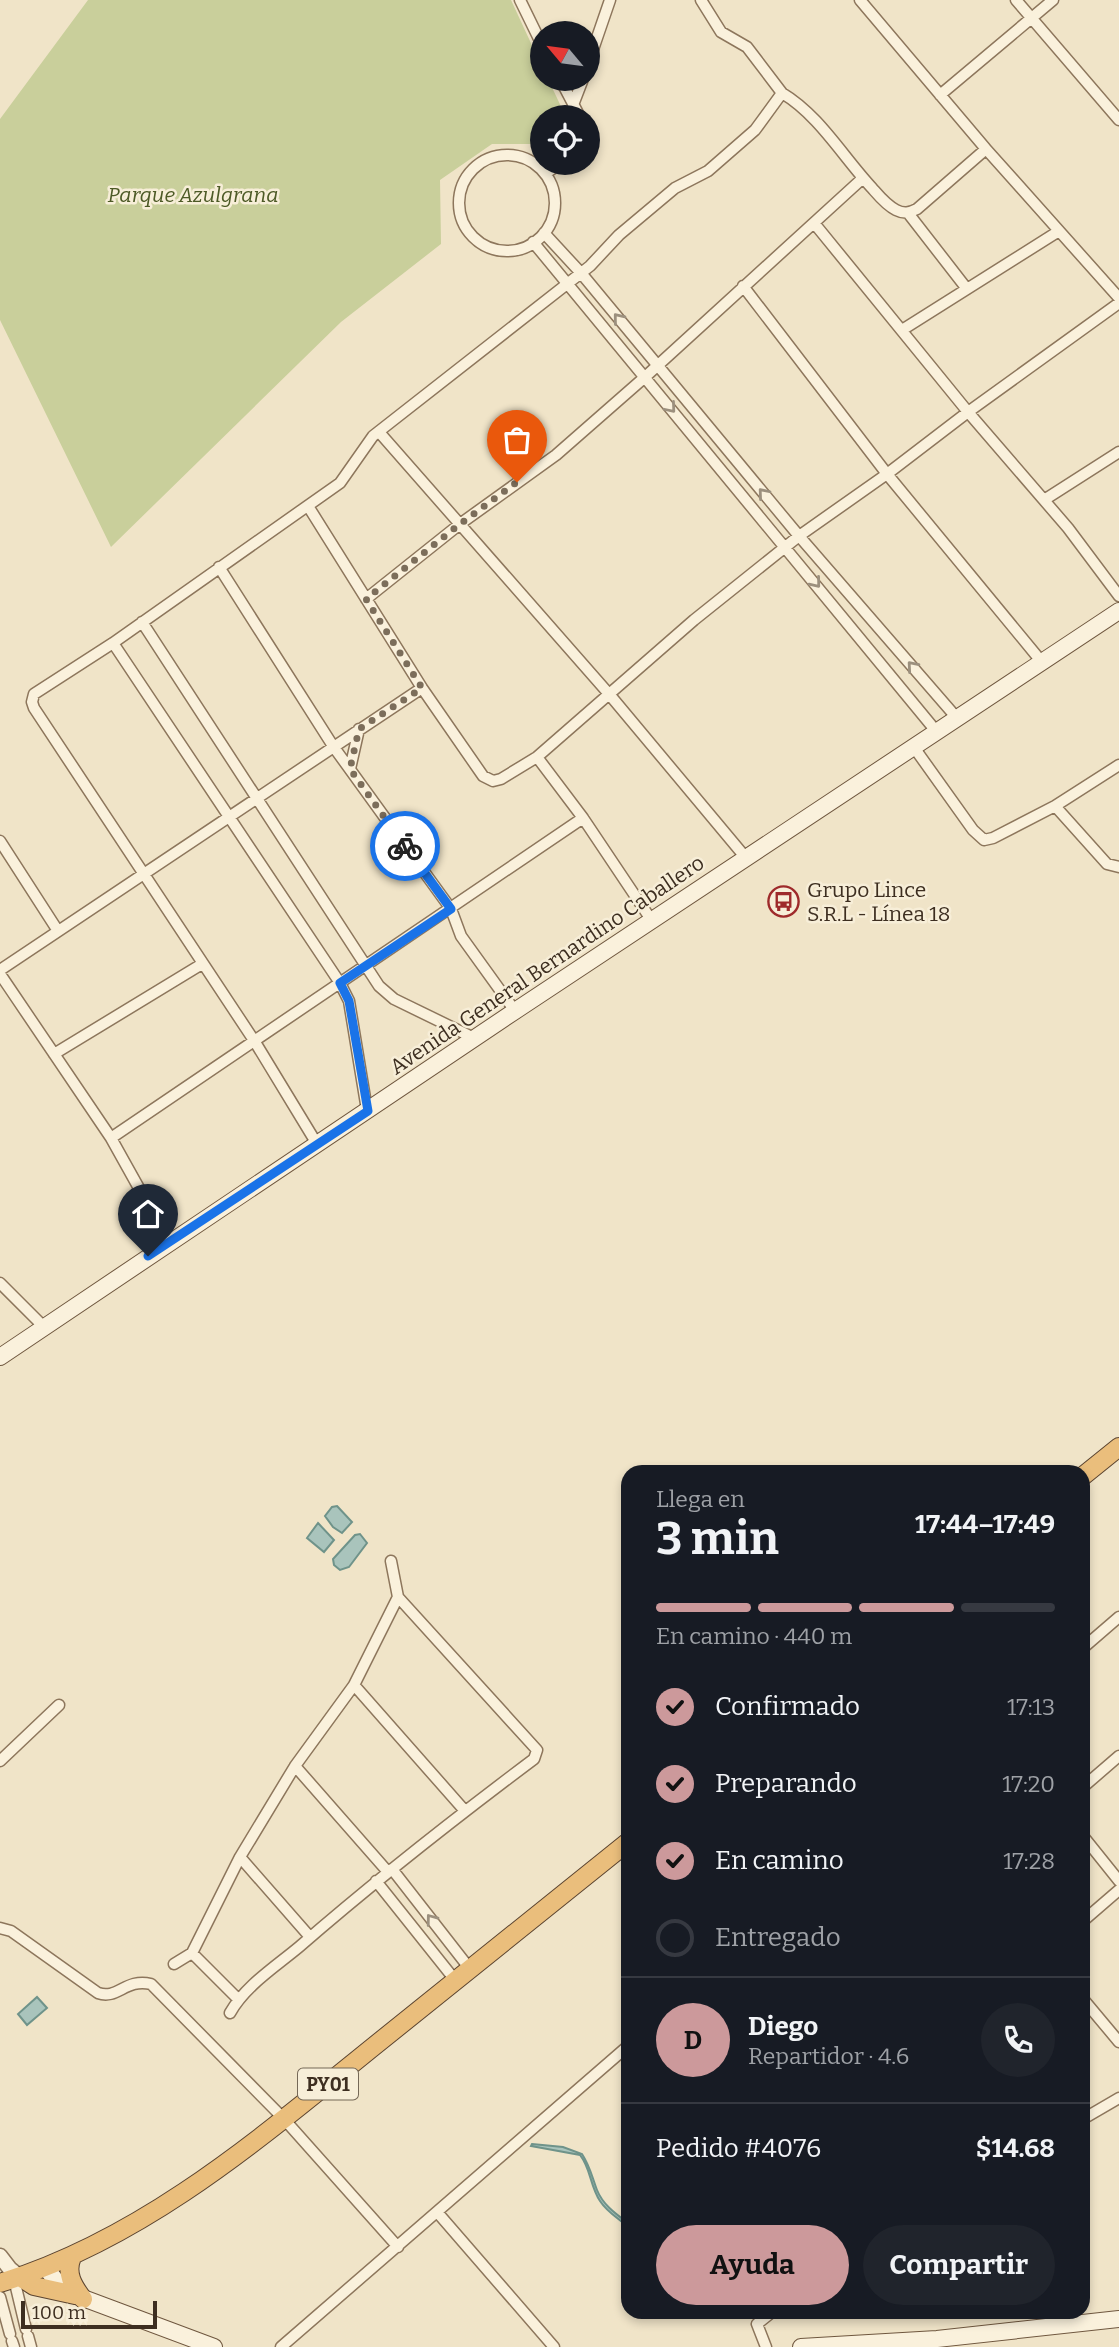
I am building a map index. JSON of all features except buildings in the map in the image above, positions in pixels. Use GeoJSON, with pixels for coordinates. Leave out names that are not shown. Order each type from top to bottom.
{"type":"FeatureCollection","features":[{"type":"Feature","properties":{"kind":"highway"},"geometry":{"type":"LineString","coordinates":[[1090,1470],[1119,1447]]}},
{"type":"Feature","properties":{"kind":"highway","name":"PY01"},"geometry":{"type":"LineString","coordinates":[[9,2275],[46,2268],[72,2257],[174,2200],[284,2119],[621,1848]]}},
{"type":"Feature","properties":{"kind":"highway"},"geometry":{"type":"LineString","coordinates":[[72,2257],[68,2270],[79,2297]]}},
{"type":"Feature","properties":{"kind":"highway"},"geometry":{"type":"LineString","coordinates":[[9,2275],[34,2286],[79,2297]]}},
{"type":"Feature","properties":{"kind":"main road","name":"Avenida General Bernardino Caballero"},"geometry":{"type":"LineString","coordinates":[[0,1357],[474,1038],[1119,611]]}},
{"type":"Feature","properties":{"kind":"main road"},"geometry":{"type":"LineString","coordinates":[[46,2268],[57,2282],[79,2297],[214,2347]]}},
{"type":"Feature","properties":{"kind":"main road"},"geometry":{"type":"LineString","coordinates":[[801,2347],[937,2343],[1119,2319]]}},
{"type":"Feature","properties":{"kind":"street"},"geometry":{"type":"LineString","coordinates":[[520,0],[530,21]]}},
{"type":"Feature","properties":{"kind":"street"},"geometry":{"type":"LineString","coordinates":[[600,29],[610,0]]}},
{"type":"Feature","properties":{"kind":"street"},"geometry":{"type":"LineString","coordinates":[[701,0],[721,32],[747,47],[782,93],[804,109],[887,203],[894,209],[908,213],[967,289]]}},
{"type":"Feature","properties":{"kind":"street"},"geometry":{"type":"LineString","coordinates":[[860,0],[986,149],[1119,298]]}},
{"type":"Feature","properties":{"kind":"street"},"geometry":{"type":"LineString","coordinates":[[1016,0],[1119,121]]}},
{"type":"Feature","properties":{"kind":"street"},"geometry":{"type":"LineString","coordinates":[[940,95],[1053,0]]}},
{"type":"Feature","properties":{"kind":"street"},"geometry":{"type":"LineString","coordinates":[[566,91],[573,105]]}},
{"type":"Feature","properties":{"kind":"street"},"geometry":{"type":"LineString","coordinates":[[573,105],[578,91]]}},
{"type":"Feature","properties":{"kind":"street"},"geometry":{"type":"LineString","coordinates":[[317,1144],[255,1042],[32,702],[34,694],[113,643],[340,483],[359,453],[379,432],[590,266],[620,235],[675,188],[708,171],[755,130],[782,93]]}},
{"type":"Feature","properties":{"kind":"street"},"geometry":{"type":"LineString","coordinates":[[908,213],[986,149]]}},
{"type":"Feature","properties":{"kind":"street"},"geometry":{"type":"LineString","coordinates":[[530,162],[518,156],[502,155],[487,159],[469,173],[459,201],[467,230],[477,241],[490,248],[505,251],[520,249],[533,243],[544,233],[552,219],[554,204],[552,188],[546,175]]}},
{"type":"Feature","properties":{"kind":"street"},"geometry":{"type":"LineString","coordinates":[[366,599],[460,524],[556,454],[645,377],[863,178]]}},
{"type":"Feature","properties":{"kind":"street"},"geometry":{"type":"LineString","coordinates":[[814,223],[968,412],[1044,500],[1119,596]]}},
{"type":"Feature","properties":{"kind":"street"},"geometry":{"type":"LineString","coordinates":[[902,330],[1059,231]]}},
{"type":"Feature","properties":{"kind":"street"},"geometry":{"type":"LineString","coordinates":[[544,233],[581,273],[799,536],[956,717]]}},
{"type":"Feature","properties":{"kind":"street"},"geometry":{"type":"LineString","coordinates":[[533,243],[936,731]]}},
{"type":"Feature","properties":{"kind":"street"},"geometry":{"type":"LineString","coordinates":[[743,286],[887,474],[1041,661]]}},
{"type":"Feature","properties":{"kind":"street"},"geometry":{"type":"LineString","coordinates":[[308,506],[422,688],[483,776],[493,781],[509,777],[537,757],[694,620],[799,536],[1119,303]]}},
{"type":"Feature","properties":{"kind":"street"},"geometry":{"type":"LineString","coordinates":[[379,432],[609,694],[746,858]]}},
{"type":"Feature","properties":{"kind":"street"},"geometry":{"type":"LineString","coordinates":[[1044,500],[1119,452]]}},
{"type":"Feature","properties":{"kind":"street"},"geometry":{"type":"LineString","coordinates":[[219,567],[333,746],[451,909],[461,936],[515,1011]]}},
{"type":"Feature","properties":{"kind":"street"},"geometry":{"type":"LineString","coordinates":[[142,622],[379,986],[394,999],[474,1038]]}},
{"type":"Feature","properties":{"kind":"street"},"geometry":{"type":"LineString","coordinates":[[113,643],[340,983],[349,1001],[368,1111]]}},
{"type":"Feature","properties":{"kind":"street"},"geometry":{"type":"LineString","coordinates":[[169,1242],[111,1138],[0,972],[422,688]]}},
{"type":"Feature","properties":{"kind":"street"},"geometry":{"type":"LineString","coordinates":[[916,705],[933,691]]}},
{"type":"Feature","properties":{"kind":"street"},"geometry":{"type":"LineString","coordinates":[[350,769],[359,729]]}},
{"type":"Feature","properties":{"kind":"street"},"geometry":{"type":"LineString","coordinates":[[913,746],[973,830],[984,840],[1055,806],[1119,765]]}},
{"type":"Feature","properties":{"kind":"street"},"geometry":{"type":"LineString","coordinates":[[537,757],[583,818],[652,921]]}},
{"type":"Feature","properties":{"kind":"street"},"geometry":{"type":"LineString","coordinates":[[1055,806],[1107,864],[1119,867]]}},
{"type":"Feature","properties":{"kind":"street"},"geometry":{"type":"LineString","coordinates":[[111,1138],[583,818]]}},
{"type":"Feature","properties":{"kind":"street"},"geometry":{"type":"LineString","coordinates":[[0,841],[58,931]]}},
{"type":"Feature","properties":{"kind":"street"},"geometry":{"type":"LineString","coordinates":[[54,1054],[202,964]]}},
{"type":"Feature","properties":{"kind":"street"},"geometry":{"type":"LineString","coordinates":[[0,1283],[43,1326]]}},
{"type":"Feature","properties":{"kind":"street"},"geometry":{"type":"LineString","coordinates":[[230,2014],[238,1999],[376,1881],[534,1759],[537,1750],[398,1597],[391,1561]]}},
{"type":"Feature","properties":{"kind":"street"},"geometry":{"type":"LineString","coordinates":[[174,1964],[192,1953],[240,1857],[295,1766],[354,1685],[398,1597]]}},
{"type":"Feature","properties":{"kind":"street"},"geometry":{"type":"LineString","coordinates":[[1090,1642],[1119,1617]]}},
{"type":"Feature","properties":{"kind":"street"},"geometry":{"type":"LineString","coordinates":[[354,1685],[465,1811]]}},
{"type":"Feature","properties":{"kind":"street"},"geometry":{"type":"LineString","coordinates":[[0,1761],[59,1705]]}},
{"type":"Feature","properties":{"kind":"street"},"geometry":{"type":"LineString","coordinates":[[1090,1781],[1119,1756]]}},
{"type":"Feature","properties":{"kind":"street"},"geometry":{"type":"LineString","coordinates":[[295,1766],[390,1871],[463,1975]]}},
{"type":"Feature","properties":{"kind":"street"},"geometry":{"type":"LineString","coordinates":[[1090,1845],[1119,1881]]}},
{"type":"Feature","properties":{"kind":"street"},"geometry":{"type":"LineString","coordinates":[[240,1857],[310,1937]]}},
{"type":"Feature","properties":{"kind":"street"},"geometry":{"type":"LineString","coordinates":[[376,1881],[463,1975]]}},
{"type":"Feature","properties":{"kind":"street"},"geometry":{"type":"LineString","coordinates":[[1090,1916],[1119,1890]]}},
{"type":"Feature","properties":{"kind":"street"},"geometry":{"type":"LineString","coordinates":[[0,1928],[10,1931],[105,1996],[114,1994],[129,1983],[151,1984],[284,2119],[398,2247]]}},
{"type":"Feature","properties":{"kind":"street"},"geometry":{"type":"LineString","coordinates":[[192,1953],[238,1999]]}},
{"type":"Feature","properties":{"kind":"street"},"geometry":{"type":"LineString","coordinates":[[1090,2007],[1119,2042]]}},
{"type":"Feature","properties":{"kind":"street"},"geometry":{"type":"LineString","coordinates":[[281,2347],[621,2052]]}},
{"type":"Feature","properties":{"kind":"street"},"geometry":{"type":"LineString","coordinates":[[1090,2115],[1119,2098]]}},
{"type":"Feature","properties":{"kind":"street"},"geometry":{"type":"LineString","coordinates":[[437,2212],[554,2347]]}},
{"type":"Feature","properties":{"kind":"street"},"geometry":{"type":"LineString","coordinates":[[0,2256],[9,2275],[28,2337]]}},
{"type":"Feature","properties":{"kind":"street"},"geometry":{"type":"LineString","coordinates":[[0,2297],[12,2341]]}},
{"type":"Feature","properties":{"kind":"street"},"geometry":{"type":"LineString","coordinates":[[763,2319],[757,2324],[766,2347]]}},
{"type":"Feature","properties":{"kind":"green space","name":"Parque Azulgrana"},"geometry":{"type":"Polygon","coordinates":[[[88,0],[511,0],[530,41],[530,91],[554,91],[560,105],[530,105],[530,144],[492,144],[440,180],[441,244],[341,322],[111,547],[0,320],[0,119],[88,0]]]}},
{"type":"Feature","properties":{"kind":"water"},"geometry":{"type":"Polygon","coordinates":[[[337,1506],[352,1522],[342,1533],[333,1527],[325,1516],[332,1507],[337,1506]]]}},
{"type":"Feature","properties":{"kind":"water"},"geometry":{"type":"Polygon","coordinates":[[[318,1523],[334,1540],[324,1552],[307,1538],[318,1523]]]}},
{"type":"Feature","properties":{"kind":"water"},"geometry":{"type":"Polygon","coordinates":[[[360,1534],[367,1543],[349,1567],[340,1570],[334,1565],[333,1559],[355,1535],[360,1534]]]}},
{"type":"Feature","properties":{"kind":"water"},"geometry":{"type":"Polygon","coordinates":[[[37,1997],[47,2008],[27,2025],[18,2014],[37,1997]]]}},
{"type":"Feature","properties":{"kind":"water"},"geometry":{"type":"Polygon","coordinates":[[[531,2146],[563,2147],[582,2154],[600,2195],[610,2209],[621,2218],[621,2221],[600,2201],[580,2155],[531,2146]]]}},
{"type":"Feature","properties":{"kind":"way so far"},"geometry":{"type":"LineString","coordinates":[[405,846],[350,769],[359,729],[422,688],[366,599],[517,482]]}},
{"type":"Feature","properties":{"kind":"place","name":"Grupo Lince S.R.L - Línea 18"},"geometry":{"type":"Point","coordinates":[784,902]}},
{"type":"Feature","properties":{"kind":"route"},"geometry":{"type":"LineString","coordinates":[[148,1256],[368,1111],[349,1001],[340,983],[451,909],[405,846]]}}]}
